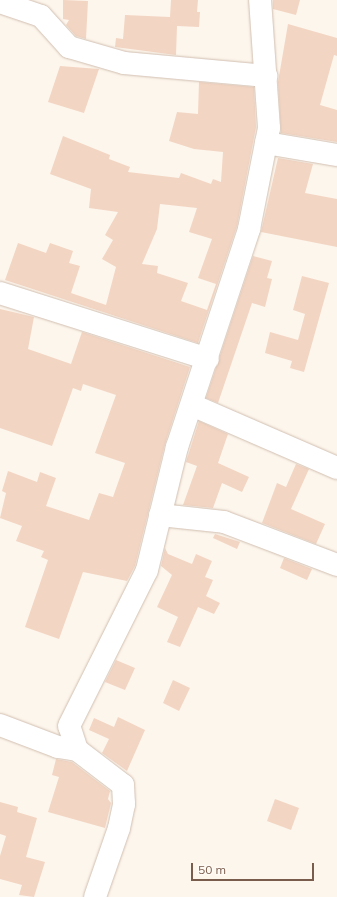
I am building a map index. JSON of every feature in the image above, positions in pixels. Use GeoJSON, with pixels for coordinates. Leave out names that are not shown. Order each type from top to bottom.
{"type":"FeatureCollection","features":[{"type":"Feature","properties":{"kind":"street"},"geometry":{"type":"LineString","coordinates":[[77,750],[69,726],[147,570],[160,515],[192,405],[249,229],[269,128],[260,0]]}},
{"type":"Feature","properties":{"kind":"street"},"geometry":{"type":"LineString","coordinates":[[0,2],[42,16],[69,47],[124,63],[266,76]]}},
{"type":"Feature","properties":{"kind":"street"},"geometry":{"type":"LineString","coordinates":[[266,143],[337,155]]}},
{"type":"Feature","properties":{"kind":"street"},"geometry":{"type":"LineString","coordinates":[[0,294],[208,359]]}},
{"type":"Feature","properties":{"kind":"street"},"geometry":{"type":"LineString","coordinates":[[192,405],[337,468]]}},
{"type":"Feature","properties":{"kind":"street"},"geometry":{"type":"LineString","coordinates":[[160,515],[224,522],[337,565]]}},
{"type":"Feature","properties":{"kind":"street"},"geometry":{"type":"LineString","coordinates":[[0,725],[58,747],[77,750],[122,785],[124,804],[119,828],[95,897]]}},
{"type":"Feature","properties":{"kind":"building"},"geometry":{"type":"Polygon","coordinates":[[[63,0],[88,1],[86,39],[76,36],[66,25],[69,20],[63,19],[63,0]]]}},
{"type":"Feature","properties":{"kind":"building"},"geometry":{"type":"Polygon","coordinates":[[[171,0],[198,0],[197,12],[200,12],[199,27],[177,26],[176,55],[115,47],[116,38],[123,39],[125,15],[170,17],[171,0]]]}},
{"type":"Feature","properties":{"kind":"building"},"geometry":{"type":"Polygon","coordinates":[[[273,0],[300,0],[296,15],[273,9],[273,0]]]}},
{"type":"Feature","properties":{"kind":"building"},"geometry":{"type":"Polygon","coordinates":[[[288,24],[337,38],[337,56],[334,55],[320,105],[337,110],[337,142],[281,133],[278,82],[288,24]]]}},
{"type":"Feature","properties":{"kind":"building"},"geometry":{"type":"Polygon","coordinates":[[[60,66],[99,69],[84,113],[48,102],[60,66]]]}},
{"type":"Feature","properties":{"kind":"building"},"geometry":{"type":"Polygon","coordinates":[[[199,82],[254,87],[256,127],[237,226],[198,343],[5,280],[18,243],[46,253],[50,243],[73,251],[69,263],[80,266],[71,293],[106,305],[116,267],[102,259],[113,240],[105,235],[118,212],[89,208],[91,189],[50,174],[63,136],[110,155],[109,159],[130,167],[128,172],[179,178],[181,173],[211,184],[213,179],[221,182],[223,152],[194,149],[169,141],[177,112],[198,114],[199,82]],[[160,204],[157,229],[142,264],[158,266],[157,273],[188,283],[181,301],[207,310],[216,284],[198,278],[212,239],[189,232],[197,208],[160,204]]]}},
{"type":"Feature","properties":{"kind":"building"},"geometry":{"type":"Polygon","coordinates":[[[278,158],[313,164],[305,193],[337,199],[337,247],[261,232],[278,158]]]}},
{"type":"Feature","properties":{"kind":"building"},"geometry":{"type":"Polygon","coordinates":[[[253,256],[272,261],[267,278],[272,279],[265,307],[252,303],[218,403],[206,398],[253,256]]]}},
{"type":"Feature","properties":{"kind":"building"},"geometry":{"type":"Polygon","coordinates":[[[302,276],[329,283],[304,372],[290,368],[292,361],[265,353],[270,332],[298,340],[305,314],[293,310],[302,276]]]}},
{"type":"Feature","properties":{"kind":"building"},"geometry":{"type":"Polygon","coordinates":[[[0,309],[34,317],[28,349],[71,364],[82,332],[190,367],[165,444],[135,566],[127,581],[83,572],[59,639],[25,627],[48,560],[41,557],[44,551],[16,541],[22,526],[0,518],[6,493],[2,491],[8,471],[37,482],[40,472],[56,478],[46,506],[89,520],[99,493],[113,497],[125,463],[95,453],[116,395],[83,384],[81,391],[73,388],[52,446],[0,428],[0,309]]]}},
{"type":"Feature","properties":{"kind":"building"},"geometry":{"type":"Polygon","coordinates":[[[199,421],[228,434],[218,463],[249,477],[242,492],[222,483],[213,508],[183,505],[197,466],[186,462],[199,421]]]}},
{"type":"Feature","properties":{"kind":"building"},"geometry":{"type":"Polygon","coordinates":[[[296,464],[309,469],[291,509],[325,524],[316,544],[262,523],[277,483],[286,487],[296,464]]]}},
{"type":"Feature","properties":{"kind":"building"},"geometry":{"type":"Polygon","coordinates":[[[215,534],[240,542],[237,549],[213,538],[215,534]]]}},
{"type":"Feature","properties":{"kind":"building"},"geometry":{"type":"Polygon","coordinates":[[[165,548],[168,554],[192,564],[196,554],[212,561],[205,577],[213,580],[206,596],[220,603],[214,614],[198,607],[180,647],[167,642],[178,617],[157,607],[172,575],[161,566],[165,548]]]}},
{"type":"Feature","properties":{"kind":"building"},"geometry":{"type":"Polygon","coordinates":[[[284,558],[312,569],[307,580],[280,568],[284,558]]]}},
{"type":"Feature","properties":{"kind":"building"},"geometry":{"type":"Polygon","coordinates":[[[116,660],[135,668],[125,690],[105,682],[116,660]]]}},
{"type":"Feature","properties":{"kind":"building"},"geometry":{"type":"Polygon","coordinates":[[[173,680],[190,688],[179,711],[163,703],[173,680]]]}},
{"type":"Feature","properties":{"kind":"building"},"geometry":{"type":"Polygon","coordinates":[[[118,717],[145,730],[127,771],[102,753],[109,739],[89,730],[94,718],[114,727],[118,717]]]}},
{"type":"Feature","properties":{"kind":"building"},"geometry":{"type":"Polygon","coordinates":[[[56,759],[72,762],[110,791],[108,799],[111,803],[105,828],[48,812],[59,777],[52,775],[56,759]]]}},
{"type":"Feature","properties":{"kind":"building"},"geometry":{"type":"Polygon","coordinates":[[[275,799],[299,808],[291,830],[267,821],[275,799]]]}},
{"type":"Feature","properties":{"kind":"building"},"geometry":{"type":"Polygon","coordinates":[[[0,802],[18,807],[17,812],[37,818],[26,857],[45,862],[34,897],[19,895],[22,885],[0,879],[0,856],[6,836],[0,834],[0,802]]]}}]}
